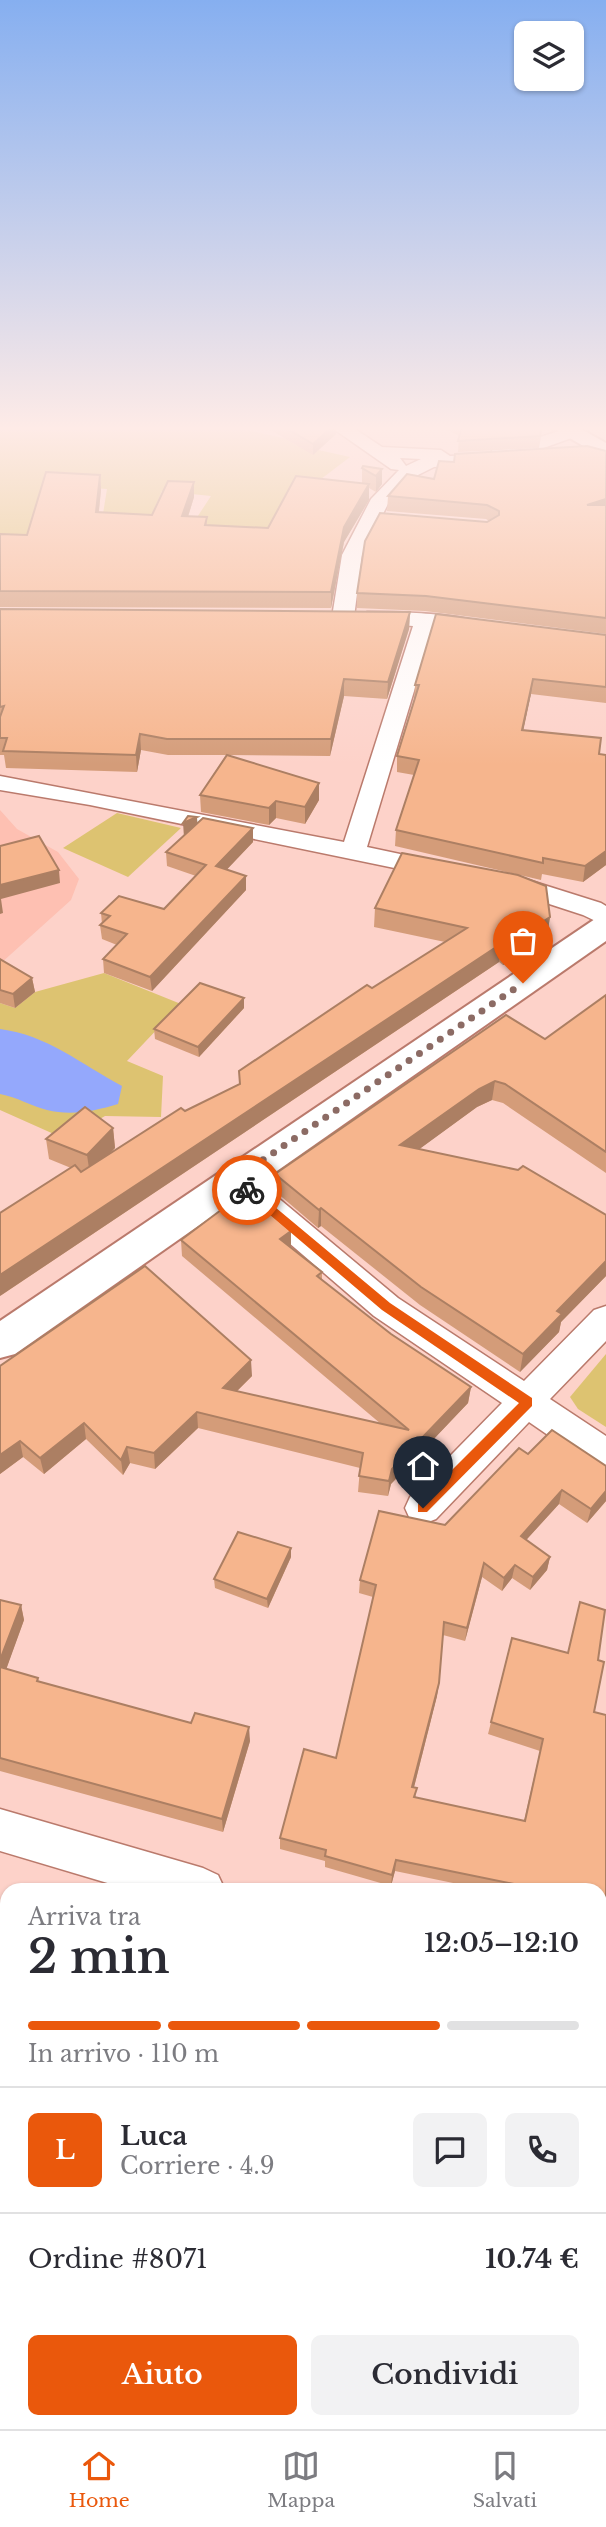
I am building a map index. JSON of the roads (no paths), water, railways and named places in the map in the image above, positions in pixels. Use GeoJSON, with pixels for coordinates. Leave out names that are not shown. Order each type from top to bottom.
{"type":"FeatureCollection","features":[{"type":"Feature","properties":{"kind":"main road"},"geometry":{"type":"LineString","coordinates":[[0,1342],[606,926]]}},
{"type":"Feature","properties":{"kind":"street"},"geometry":{"type":"LineString","coordinates":[[360,538],[333,617],[425,620],[493,630]]}},
{"type":"Feature","properties":{"kind":"street"},"geometry":{"type":"LineString","coordinates":[[353,853],[425,620]]}},
{"type":"Feature","properties":{"kind":"street"},"geometry":{"type":"LineString","coordinates":[[0,783],[90,798],[458,873]]}},
{"type":"Feature","properties":{"kind":"street"},"geometry":{"type":"LineString","coordinates":[[484,877],[523,884],[592,909],[606,918]]}},
{"type":"Feature","properties":{"kind":"street"},"geometry":{"type":"LineString","coordinates":[[235,1179],[386,1307],[606,1455]]}},
{"type":"Feature","properties":{"kind":"street"},"geometry":{"type":"LineString","coordinates":[[423,1508],[606,1319]]}},
{"type":"Feature","properties":{"kind":"street"},"geometry":{"type":"LineString","coordinates":[[0,1830],[179,1883]]}},
{"type":"Feature","properties":{"kind":"water"},"geometry":{"type":"Polygon","coordinates":[[[0,1029],[33,1037],[63,1051],[122,1086],[118,1104],[92,1111],[65,1113],[47,1110],[0,1094],[0,1029]]]}}]}
